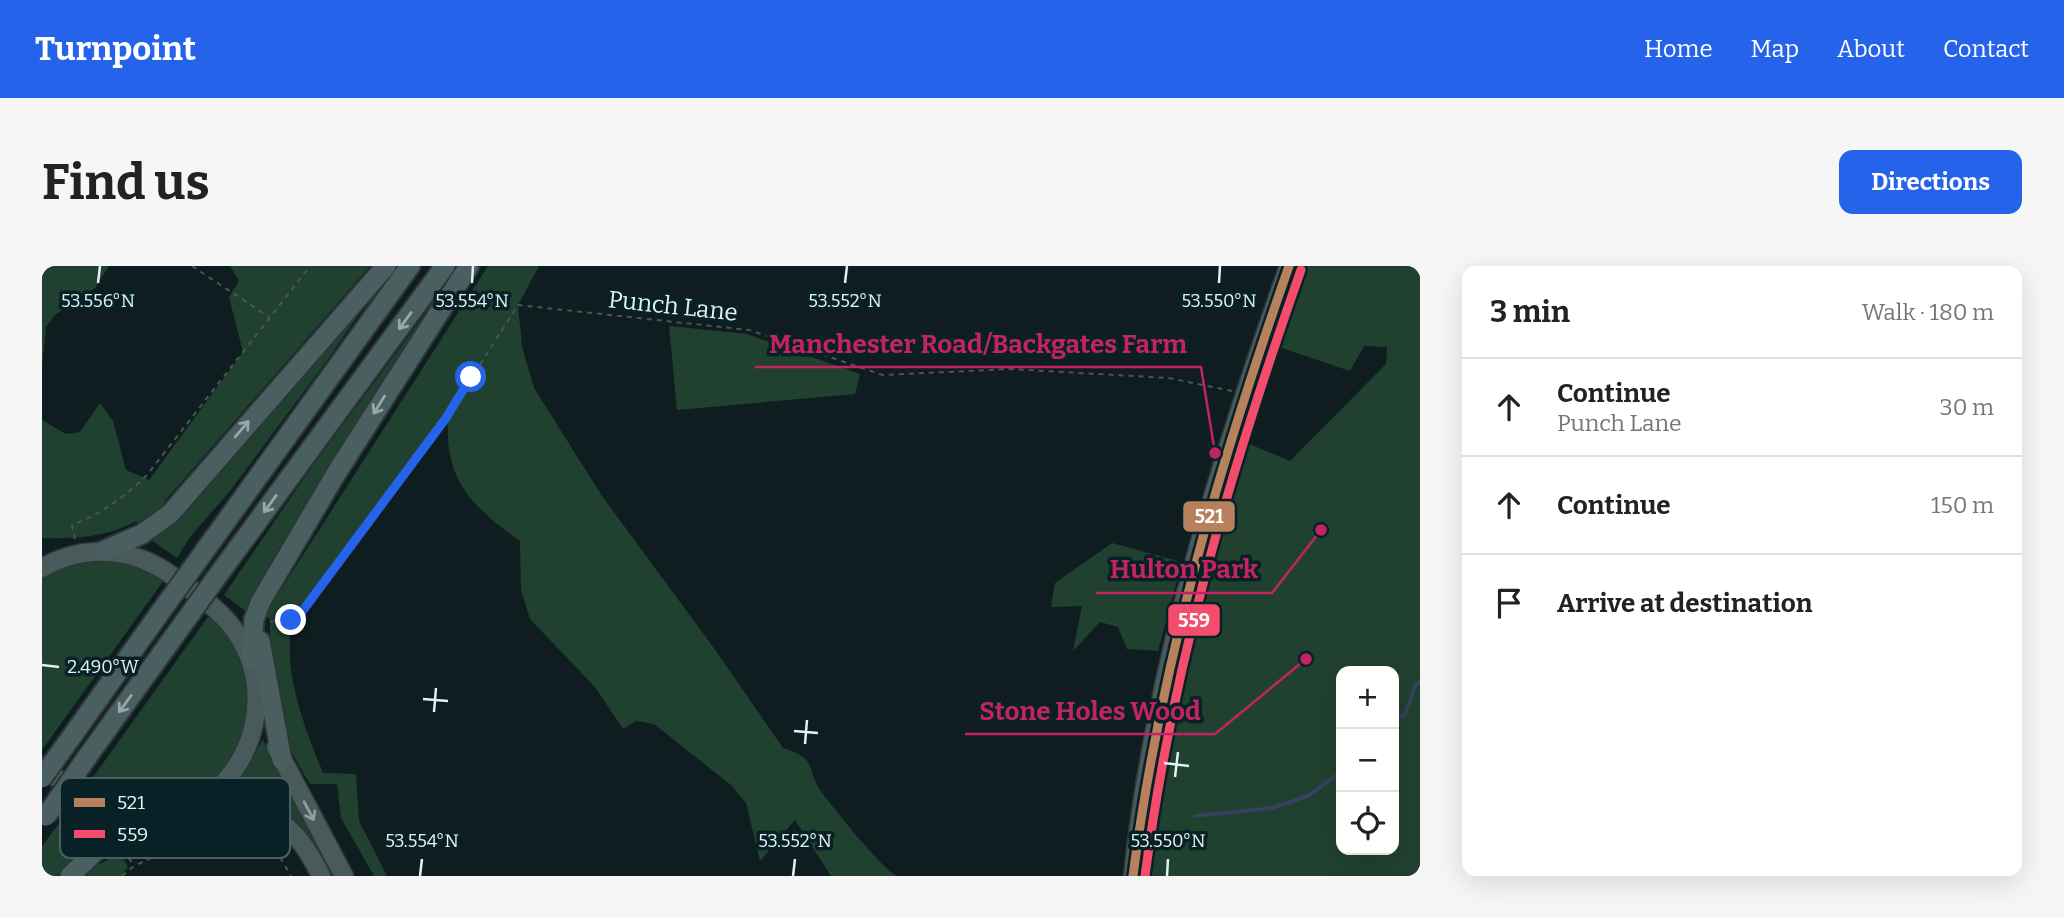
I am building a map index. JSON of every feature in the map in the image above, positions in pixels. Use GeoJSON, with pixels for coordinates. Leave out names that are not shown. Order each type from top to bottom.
{"type":"FeatureCollection","features":[{"type":"Feature","properties":{"kind":"highway"},"geometry":{"type":"LineString","coordinates":[[42,568],[62,558],[103,551],[145,531],[170,513],[386,266]]}},
{"type":"Feature","properties":{"kind":"highway"},"geometry":{"type":"LineString","coordinates":[[42,778],[410,266]]}},
{"type":"Feature","properties":{"kind":"highway"},"geometry":{"type":"LineString","coordinates":[[73,778],[445,266]]}},
{"type":"Feature","properties":{"kind":"highway"},"geometry":{"type":"LineString","coordinates":[[344,876],[282,760],[257,706],[251,659],[254,619],[337,472],[469,266]]}},
{"type":"Feature","properties":{"kind":"highway"},"geometry":{"type":"LineString","coordinates":[[1133,876],[1150,758],[1167,678],[1244,393],[1289,266]]}},
{"type":"Feature","properties":{"kind":"highway"},"geometry":{"type":"LineString","coordinates":[[103,551],[139,557],[159,566],[210,604],[240,638],[251,659]]}},
{"type":"Feature","properties":{"kind":"highway"},"geometry":{"type":"LineString","coordinates":[[42,555],[62,558]]}},
{"type":"Feature","properties":{"kind":"highway"},"geometry":{"type":"LineString","coordinates":[[270,588],[261,620],[260,643],[282,760]]}},
{"type":"Feature","properties":{"kind":"highway"},"geometry":{"type":"LineString","coordinates":[[230,778],[248,746],[257,706]]}},
{"type":"Feature","properties":{"kind":"highway"},"geometry":{"type":"LineString","coordinates":[[42,766],[61,778]]}},
{"type":"Feature","properties":{"kind":"highway"},"geometry":{"type":"LineString","coordinates":[[44,819],[60,796]]}},
{"type":"Feature","properties":{"kind":"highway"},"geometry":{"type":"LineString","coordinates":[[290,830],[297,835],[321,876]]}},
{"type":"Feature","properties":{"kind":"highway"},"geometry":{"type":"LineString","coordinates":[[70,876],[85,858]]}},
{"type":"Feature","properties":{"kind":"path"},"geometry":{"type":"LineString","coordinates":[[192,266],[270,318]]}},
{"type":"Feature","properties":{"kind":"path"},"geometry":{"type":"LineString","coordinates":[[75,539],[72,525],[98,515],[120,500],[147,475],[310,266]]}},
{"type":"Feature","properties":{"kind":"path","name":"Punch Lane"},"geometry":{"type":"LineString","coordinates":[[268,622],[298,617],[446,418],[518,305],[749,330],[883,375],[1010,369],[1107,373],[1177,379],[1244,393]]}},
{"type":"Feature","properties":{"kind":"path"},"geometry":{"type":"LineString","coordinates":[[128,858],[134,866]]}},
{"type":"Feature","properties":{"kind":"path"},"geometry":{"type":"LineString","coordinates":[[122,876],[134,866],[152,858]]}},
{"type":"Feature","properties":{"kind":"path"},"geometry":{"type":"LineString","coordinates":[[281,858],[291,876]]}},
{"type":"Feature","properties":{"kind":"green space"},"geometry":{"type":"Polygon","coordinates":[[[42,266],[109,266],[95,288],[55,315],[46,327],[42,367],[42,266]]]}},
{"type":"Feature","properties":{"kind":"green space"},"geometry":{"type":"Polygon","coordinates":[[[230,266],[370,266],[164,502],[166,505],[141,527],[136,521],[114,531],[90,536],[42,538],[42,420],[66,434],[80,432],[100,403],[113,421],[126,470],[149,480],[243,352],[229,297],[239,281],[230,266]]]}},
{"type":"Feature","properties":{"kind":"green space"},"geometry":{"type":"Polygon","coordinates":[[[488,266],[539,266],[518,305],[522,347],[534,388],[602,496],[716,651],[783,748],[795,752],[807,761],[818,786],[829,802],[870,851],[897,876],[831,876],[795,820],[760,861],[746,803],[731,785],[654,724],[636,721],[623,729],[595,687],[530,619],[521,590],[520,541],[476,505],[457,477],[448,443],[448,422],[473,380],[470,374],[442,418],[297,611],[291,629],[291,671],[295,693],[316,755],[323,773],[356,774],[359,821],[387,876],[374,876],[341,818],[337,784],[310,784],[287,737],[276,685],[270,618],[265,617],[277,586],[282,588],[488,266]]]}},
{"type":"Feature","properties":{"kind":"green space"},"geometry":{"type":"Polygon","coordinates":[[[1303,266],[1420,266],[1420,876],[1151,876],[1179,712],[1245,442],[1290,461],[1386,364],[1387,347],[1364,346],[1350,371],[1273,345],[1303,266]]]}},
{"type":"Feature","properties":{"kind":"green space"},"geometry":{"type":"Polygon","coordinates":[[[374,292],[326,362],[230,491],[190,537],[177,558],[147,537],[374,292]]]}},
{"type":"Feature","properties":{"kind":"green space"},"geometry":{"type":"Polygon","coordinates":[[[433,303],[435,304],[250,614],[224,595],[311,468],[433,303]]]}},
{"type":"Feature","properties":{"kind":"green space"},"geometry":{"type":"Polygon","coordinates":[[[669,326],[747,334],[860,374],[855,394],[677,410],[669,326]]]}},
{"type":"Feature","properties":{"kind":"green space"},"geometry":{"type":"Polygon","coordinates":[[[1112,543],[1182,562],[1158,651],[1127,649],[1118,627],[1100,622],[1073,651],[1082,606],[1051,607],[1055,583],[1112,543]]]}},
{"type":"Feature","properties":{"kind":"green space"},"geometry":{"type":"Polygon","coordinates":[[[102,558],[140,565],[164,580],[42,750],[42,576],[61,566],[102,558]]]}},
{"type":"Feature","properties":{"kind":"green space"},"geometry":{"type":"Polygon","coordinates":[[[210,614],[238,653],[244,669],[249,704],[243,736],[229,763],[214,778],[92,778],[210,614]]]}},
{"type":"Feature","properties":{"kind":"green space"},"geometry":{"type":"Polygon","coordinates":[[[263,739],[282,778],[238,778],[245,771],[263,739]]]}},
{"type":"Feature","properties":{"kind":"green space"},"geometry":{"type":"Polygon","coordinates":[[[290,792],[337,876],[326,876],[290,826],[290,792]]]}},
{"type":"Feature","properties":{"kind":"green space"},"geometry":{"type":"Polygon","coordinates":[[[60,822],[60,858],[74,858],[57,876],[42,876],[42,846],[60,822]]]}},
{"type":"Feature","properties":{"kind":"green space"},"geometry":{"type":"Polygon","coordinates":[[[111,858],[123,858],[128,867],[121,876],[87,876],[94,867],[111,858]]]}},
{"type":"Feature","properties":{"kind":"waterway"},"geometry":{"type":"LineString","coordinates":[[1399,716],[1405,715],[1415,686],[1420,681]]}},
{"type":"Feature","properties":{"kind":"waterway"},"geometry":{"type":"LineString","coordinates":[[1195,816],[1272,808],[1308,796],[1336,776]]}},
{"type":"Feature","properties":{"kind":"transit line","name":"521"},"geometry":{"type":"LineString","coordinates":[[1133,876],[1159,720],[1195,567],[1239,416],[1289,266]]}},
{"type":"Feature","properties":{"kind":"transit line","name":"559"},"geometry":{"type":"LineString","coordinates":[[1145,876],[1171,721],[1207,569],[1251,419],[1301,270]]}},
{"type":"Feature","properties":{"kind":"place","name":"Manchester Road/Backgates Farm"},"geometry":{"type":"Point","coordinates":[1215,453]}},
{"type":"Feature","properties":{"kind":"place","name":"Hulton Park"},"geometry":{"type":"Point","coordinates":[1321,530]}},
{"type":"Feature","properties":{"kind":"place","name":"Stone Holes Wood"},"geometry":{"type":"Point","coordinates":[1306,659]}},
{"type":"Feature","properties":{"kind":"route"},"geometry":{"type":"LineString","coordinates":[[291,620],[298,617],[446,418],[471,377]]}}]}
